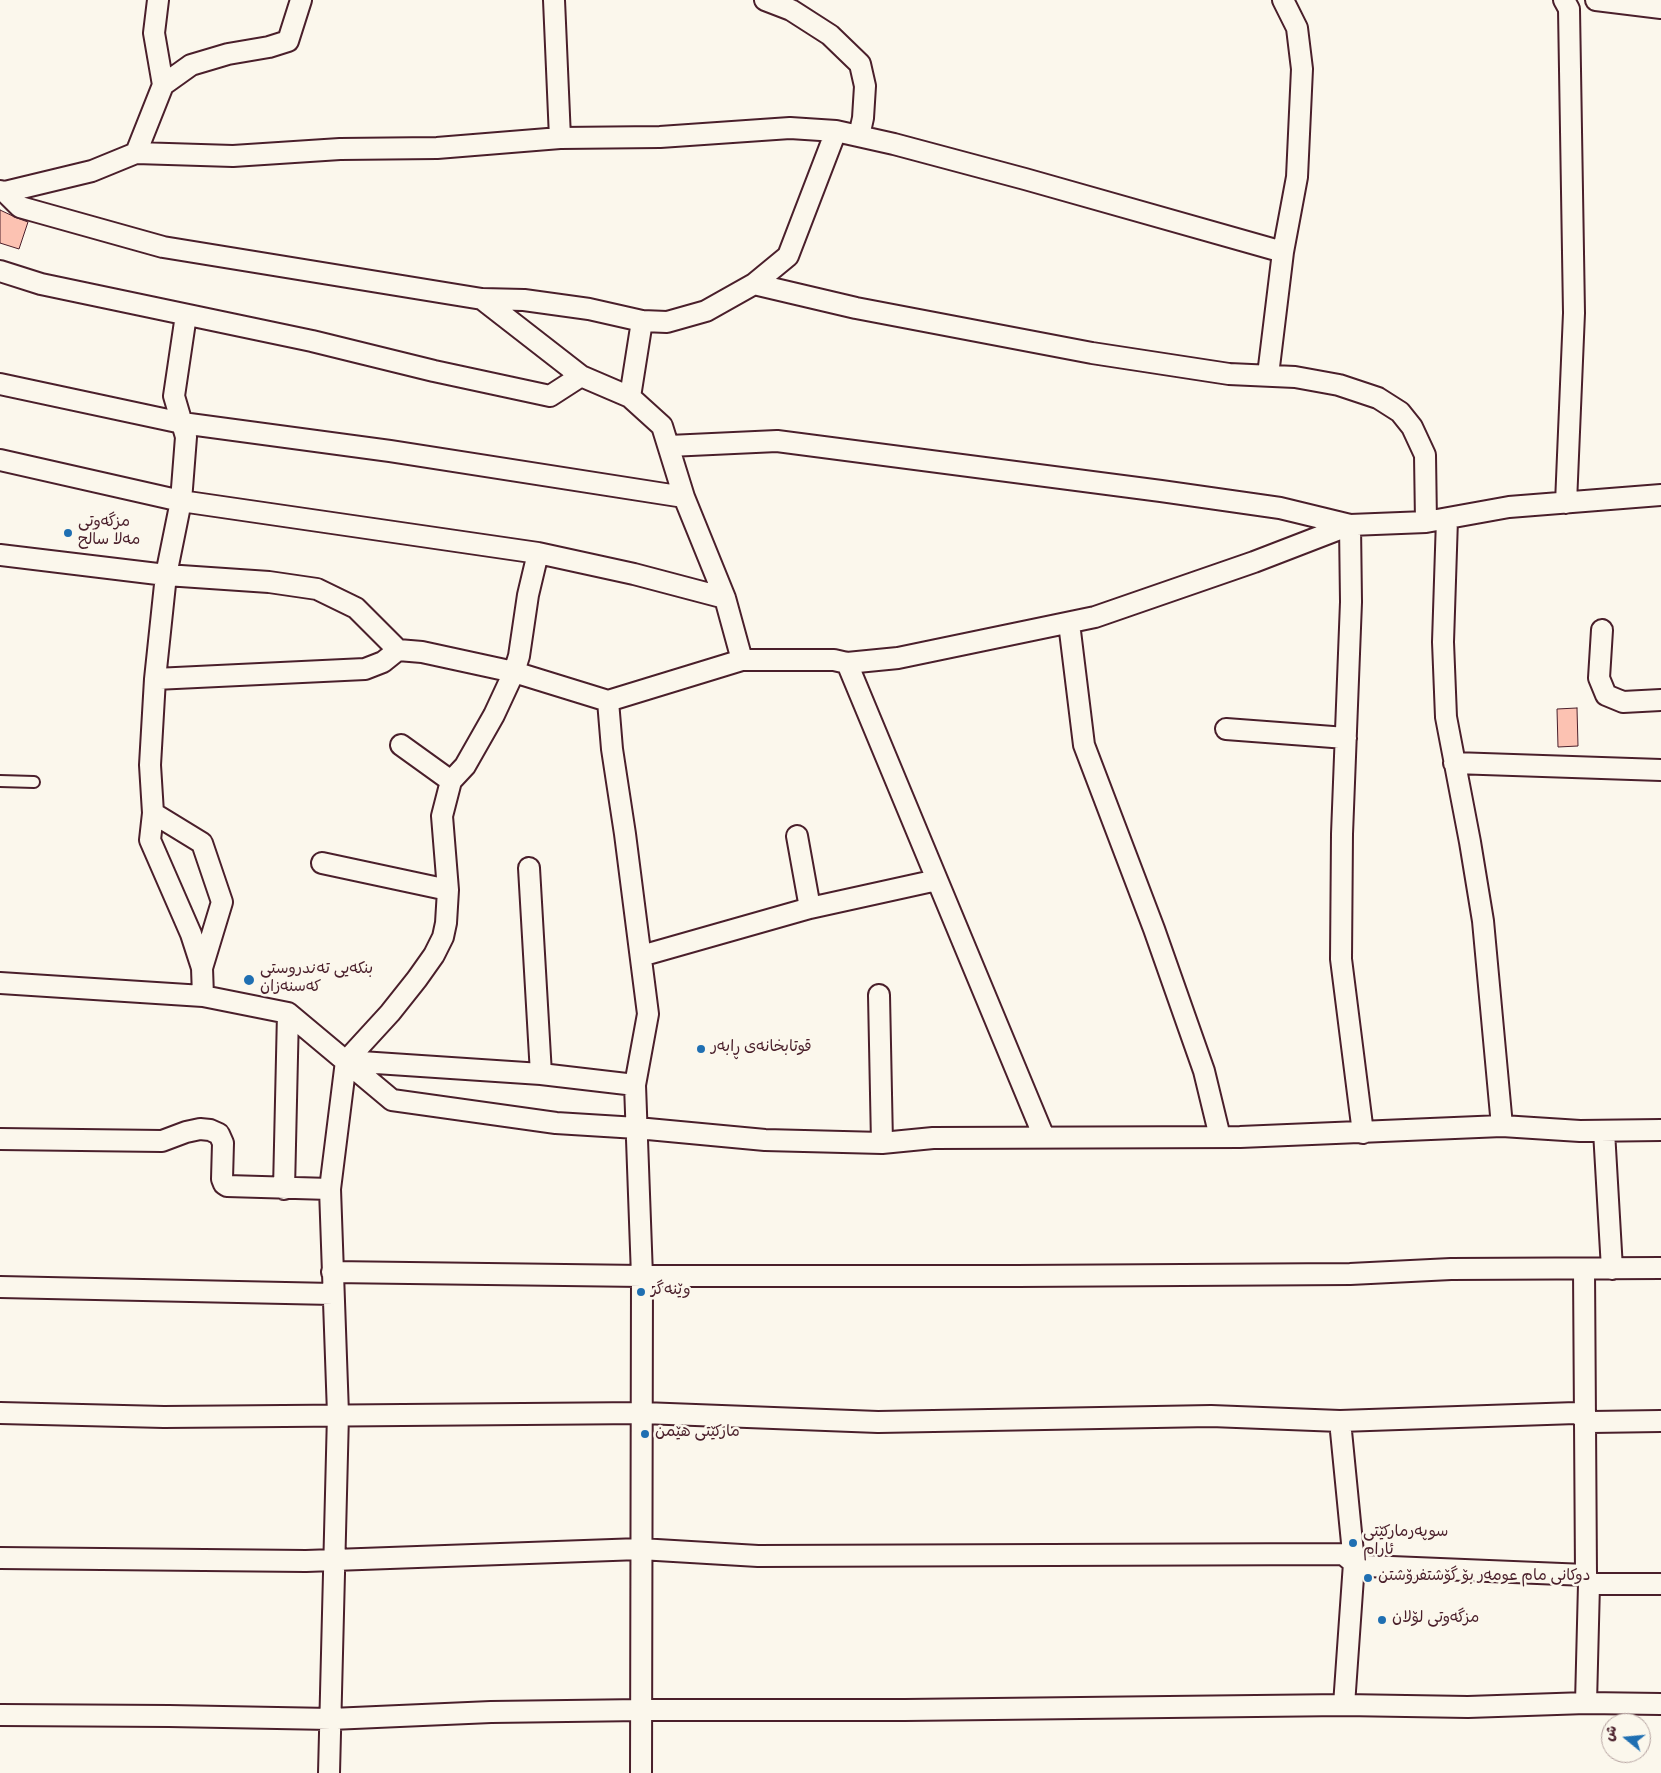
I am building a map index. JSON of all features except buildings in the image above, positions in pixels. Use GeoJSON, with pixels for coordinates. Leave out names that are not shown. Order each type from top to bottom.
{"type":"FeatureCollection","features":[{"type":"Feature","properties":{"kind":"street"},"geometry":{"type":"LineString","coordinates":[[136,153],[163,85],[154,33],[158,0]]}},
{"type":"Feature","properties":{"kind":"street"},"geometry":{"type":"LineString","coordinates":[[163,85],[192,65],[228,54],[270,47],[288,41],[301,0]]}},
{"type":"Feature","properties":{"kind":"street"},"geometry":{"type":"LineString","coordinates":[[554,0],[560,138]]}},
{"type":"Feature","properties":{"kind":"street"},"geometry":{"type":"LineString","coordinates":[[765,0],[791,5],[830,35],[860,64],[865,86],[863,118],[859,136]]}},
{"type":"Feature","properties":{"kind":"street"},"geometry":{"type":"LineString","coordinates":[[1564,0],[1569,9],[1574,313],[1566,503]]}},
{"type":"Feature","properties":{"kind":"street"},"geometry":{"type":"LineString","coordinates":[[1596,0],[1661,8]]}},
{"type":"Feature","properties":{"kind":"street"},"geometry":{"type":"LineString","coordinates":[[1268,376],[1282,252],[1297,177],[1302,68],[1297,28],[1287,1]]}},
{"type":"Feature","properties":{"kind":"street"},"geometry":{"type":"LineString","coordinates":[[2,192],[92,171],[136,153],[233,156],[340,149],[437,148],[560,138],[660,137],[790,128],[859,136],[1035,181],[1282,252]]}},
{"type":"Feature","properties":{"kind":"street"},"geometry":{"type":"LineString","coordinates":[[2,192],[20,207],[163,247],[482,299],[524,300],[589,309],[642,321],[667,322],[706,311],[754,284],[788,256],[836,132]]}},
{"type":"Feature","properties":{"kind":"street"},"geometry":{"type":"LineString","coordinates":[[0,271],[41,284],[312,341],[434,371],[550,396],[581,376]]}},
{"type":"Feature","properties":{"kind":"street"},"geometry":{"type":"LineString","coordinates":[[754,284],[856,308],[1092,352],[1229,374],[1295,377],[1339,385],[1378,398],[1400,412],[1412,427],[1425,455],[1426,522]]}},
{"type":"Feature","properties":{"kind":"street"},"geometry":{"type":"LineString","coordinates":[[482,299],[581,376],[630,397],[662,426],[684,497],[725,598],[742,660]]}},
{"type":"Feature","properties":{"kind":"street"},"geometry":{"type":"LineString","coordinates":[[186,315],[174,396],[186,436],[181,501],[166,575],[155,679],[150,765],[153,814],[150,840],[191,934],[202,968],[203,996]]}},
{"type":"Feature","properties":{"kind":"street"},"geometry":{"type":"LineString","coordinates":[[630,397],[642,321]]}},
{"type":"Feature","properties":{"kind":"street"},"geometry":{"type":"LineString","coordinates":[[0,384],[182,423],[400,453],[684,497]]}},
{"type":"Feature","properties":{"kind":"street"},"geometry":{"type":"LineString","coordinates":[[669,446],[776,441],[1161,490],[1280,508],[1350,525],[1426,522],[1509,506],[1661,495]]}},
{"type":"Feature","properties":{"kind":"street"},"geometry":{"type":"LineString","coordinates":[[0,460],[181,501],[538,553],[634,574],[725,598]]}},
{"type":"Feature","properties":{"kind":"street"},"geometry":{"type":"LineString","coordinates":[[1447,519],[1443,642],[1446,717],[1483,921],[1502,1126]]}},
{"type":"Feature","properties":{"kind":"street"},"geometry":{"type":"LineString","coordinates":[[0,555],[166,575],[268,582],[317,589],[356,608],[398,650],[422,652],[514,672],[608,701],[742,660],[834,660],[847,663],[898,658],[1095,617],[1254,562],[1350,525]]}},
{"type":"Feature","properties":{"kind":"street"},"geometry":{"type":"LineString","coordinates":[[1350,525],[1350,602],[1342,834],[1341,959],[1363,1133]]}},
{"type":"Feature","properties":{"kind":"street"},"geometry":{"type":"LineString","coordinates":[[329,1773],[338,1414],[330,1189],[346,1061],[418,979],[443,937],[446,924],[448,890],[442,816],[451,781],[465,766],[494,715],[514,672],[519,656],[528,595],[538,553]]}},
{"type":"Feature","properties":{"kind":"street"},"geometry":{"type":"LineString","coordinates":[[1069,622],[1084,745],[1154,929],[1204,1071],[1220,1137]]}},
{"type":"Feature","properties":{"kind":"street"},"geometry":{"type":"LineString","coordinates":[[1602,630],[1599,678],[1606,695],[1623,702],[1661,700]]}},
{"type":"Feature","properties":{"kind":"street"},"geometry":{"type":"LineString","coordinates":[[155,679],[365,669],[383,662],[398,650]]}},
{"type":"Feature","properties":{"kind":"street"},"geometry":{"type":"LineString","coordinates":[[847,663],[1044,1137]]}},
{"type":"Feature","properties":{"kind":"street"},"geometry":{"type":"LineString","coordinates":[[608,701],[612,749],[648,1014],[635,1085],[642,1276],[640,1550],[642,1710],[640,1773]]}},
{"type":"Feature","properties":{"kind":"street"},"geometry":{"type":"LineString","coordinates":[[1226,729],[1346,738]]}},
{"type":"Feature","properties":{"kind":"street"},"geometry":{"type":"LineString","coordinates":[[401,745],[451,781]]}},
{"type":"Feature","properties":{"kind":"street"},"geometry":{"type":"LineString","coordinates":[[1454,763],[1661,770]]}},
{"type":"Feature","properties":{"kind":"street"},"geometry":{"type":"LineString","coordinates":[[153,814],[202,843],[222,902],[202,968]]}},
{"type":"Feature","properties":{"kind":"street"},"geometry":{"type":"LineString","coordinates":[[797,836],[810,908]]}},
{"type":"Feature","properties":{"kind":"street"},"geometry":{"type":"LineString","coordinates":[[322,862],[448,890]]}},
{"type":"Feature","properties":{"kind":"street"},"geometry":{"type":"LineString","coordinates":[[529,868],[541,1074]]}},
{"type":"Feature","properties":{"kind":"street"},"geometry":{"type":"LineString","coordinates":[[641,956],[810,908],[937,880]]}},
{"type":"Feature","properties":{"kind":"street"},"geometry":{"type":"LineString","coordinates":[[0,983],[203,996],[288,1013],[392,1100],[556,1123],[638,1128],[765,1140],[882,1143],[933,1138],[1220,1137],[1363,1133],[1502,1126],[1580,1131],[1661,1130]]}},
{"type":"Feature","properties":{"kind":"street"},"geometry":{"type":"LineString","coordinates":[[879,995],[882,1143]]}},
{"type":"Feature","properties":{"kind":"street"},"geometry":{"type":"LineString","coordinates":[[284,1189],[288,1013]]}},
{"type":"Feature","properties":{"kind":"street"},"geometry":{"type":"LineString","coordinates":[[346,1061],[541,1074],[635,1085]]}},
{"type":"Feature","properties":{"kind":"street"},"geometry":{"type":"LineString","coordinates":[[0,1139],[162,1141],[186,1132],[200,1129],[210,1130],[219,1134],[223,1143],[222,1179],[227,1186],[330,1189]]}},
{"type":"Feature","properties":{"kind":"street"},"geometry":{"type":"LineString","coordinates":[[1604,1131],[1612,1269]]}},
{"type":"Feature","properties":{"kind":"street"},"geometry":{"type":"LineString","coordinates":[[332,1272],[642,1276],[1350,1274],[1451,1269],[1661,1268]]}},
{"type":"Feature","properties":{"kind":"street"},"geometry":{"type":"LineString","coordinates":[[1584,1269],[1584,1418],[1588,1580],[1586,1703]]}},
{"type":"Feature","properties":{"kind":"street"},"geometry":{"type":"LineString","coordinates":[[0,1287],[333,1294]]}},
{"type":"Feature","properties":{"kind":"street"},"geometry":{"type":"LineString","coordinates":[[0,1413],[164,1417],[338,1414],[642,1413],[878,1422],[1211,1416],[1340,1421],[1576,1413],[1591,1422],[1661,1421]]}},
{"type":"Feature","properties":{"kind":"street"},"geometry":{"type":"LineString","coordinates":[[1340,1421],[1354,1563],[1344,1705]]}},
{"type":"Feature","properties":{"kind":"street"},"geometry":{"type":"LineString","coordinates":[[0,1558],[296,1561],[640,1550],[758,1556],[1343,1554],[1354,1563],[1367,1566],[1661,1584]]}},
{"type":"Feature","properties":{"kind":"street"},"geometry":{"type":"LineString","coordinates":[[0,1715],[331,1719],[491,1712],[642,1710],[905,1710],[1344,1705],[1468,1707],[1586,1703],[1661,1704]]}},
{"type":"Feature","properties":{"kind":"lane"},"geometry":{"type":"LineString","coordinates":[[0,781],[34,782]]}},
{"type":"Feature","properties":{"kind":"place","name":"مزگەوتی مەلا سالح"},"geometry":{"type":"Point","coordinates":[68,533]}},
{"type":"Feature","properties":{"kind":"place","name":"بنکەیی تەندروستی کەسنەزان"},"geometry":{"type":"Point","coordinates":[249,980]}},
{"type":"Feature","properties":{"kind":"place","name":"قوتابخانەی ڕابەر"},"geometry":{"type":"Point","coordinates":[701,1049]}},
{"type":"Feature","properties":{"kind":"place","name":"وێنەگر"},"geometry":{"type":"Point","coordinates":[641,1292]}},
{"type":"Feature","properties":{"kind":"place","name":"مارکێتی هێمن"},"geometry":{"type":"Point","coordinates":[645,1434]}},
{"type":"Feature","properties":{"kind":"place","name":"سوپەرمارکێتی ئارام"},"geometry":{"type":"Point","coordinates":[1353,1543]}},
{"type":"Feature","properties":{"kind":"place","name":"دوکانی مام عومەر بۆ گۆشتفرۆشتن"},"geometry":{"type":"Point","coordinates":[1368,1578]}},
{"type":"Feature","properties":{"kind":"place","name":"مزگەوتی لۆلان"},"geometry":{"type":"Point","coordinates":[1382,1620]}}]}
